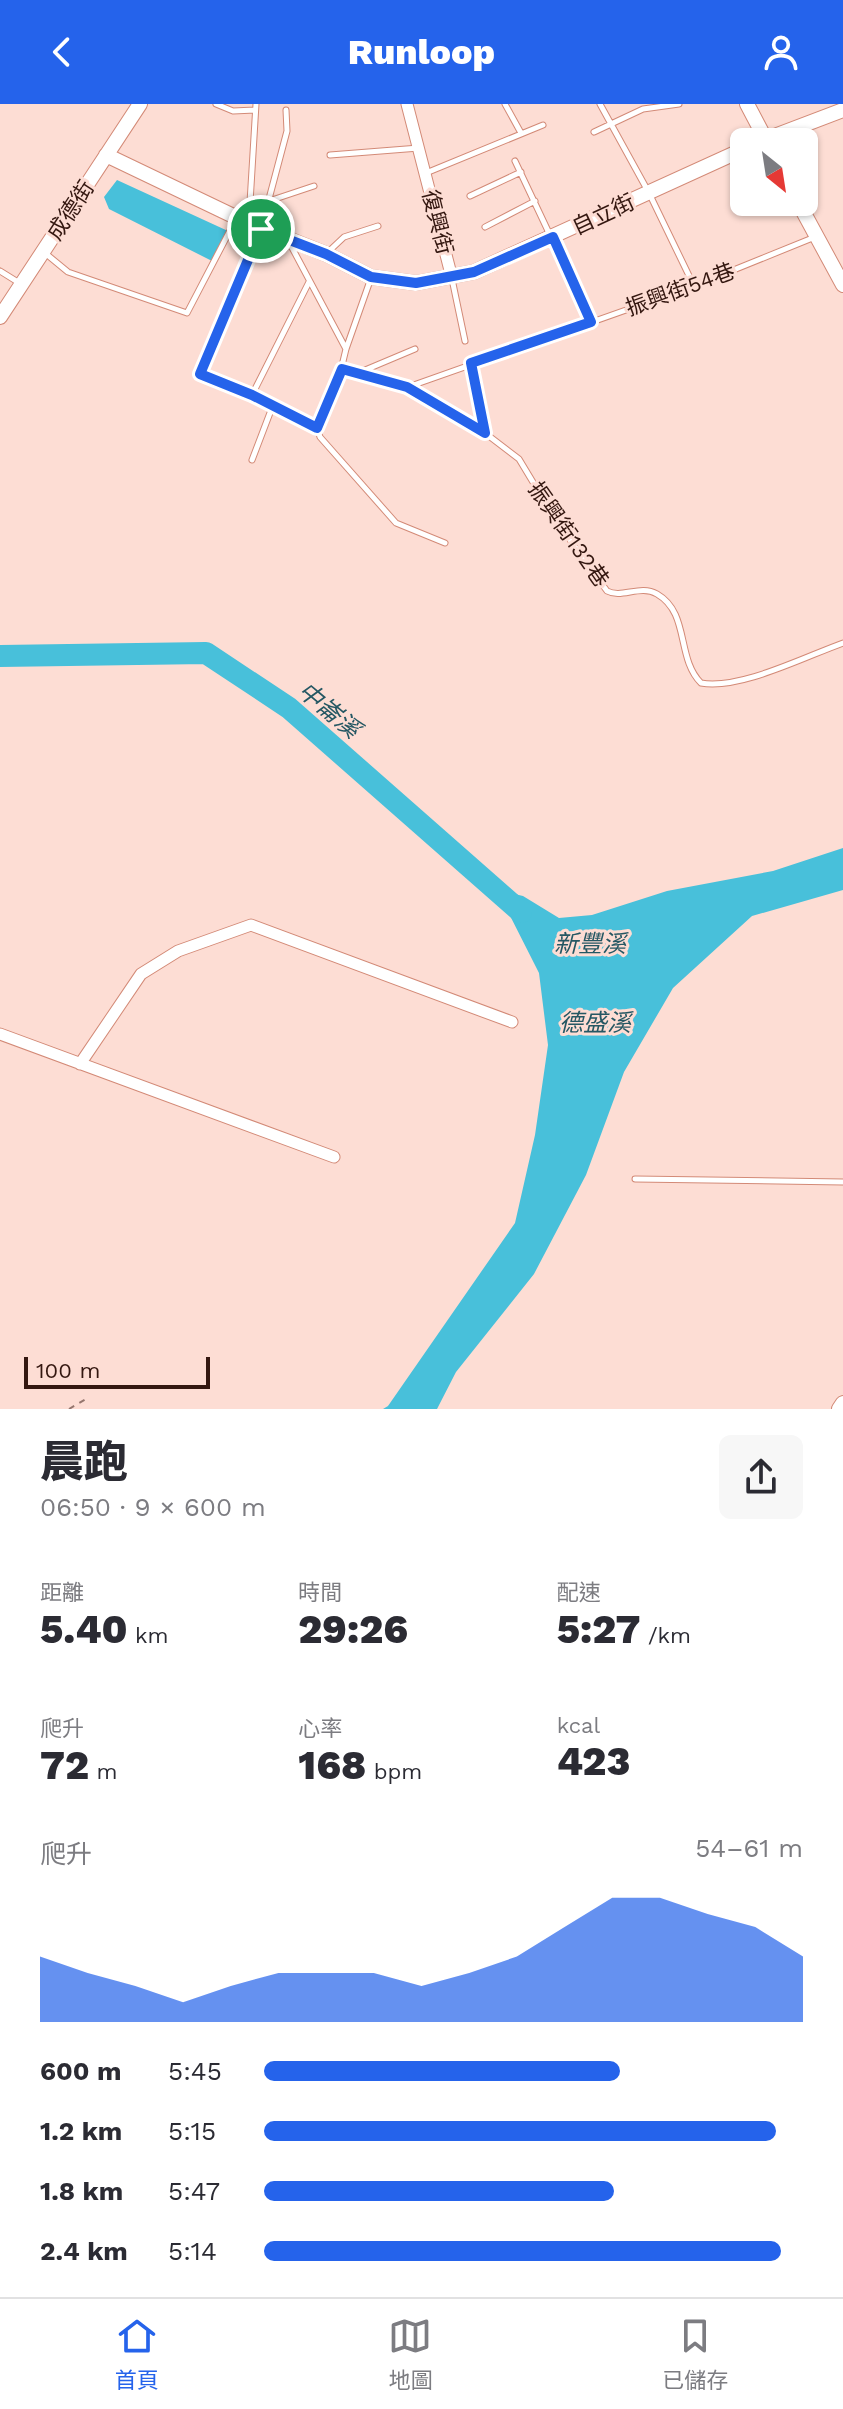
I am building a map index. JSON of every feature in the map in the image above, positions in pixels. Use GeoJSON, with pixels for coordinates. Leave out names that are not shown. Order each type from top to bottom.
{"type":"FeatureCollection","features":[{"type":"Feature","properties":{"kind":"street","name":"成德街"},"geometry":{"type":"LineString","coordinates":[[0,317],[140,104]]}},
{"type":"Feature","properties":{"kind":"street","name":"復興街"},"geometry":{"type":"LineString","coordinates":[[407,104],[452,278]]}},
{"type":"Feature","properties":{"kind":"street"},"geometry":{"type":"LineString","coordinates":[[747,104],[758,128]]}},
{"type":"Feature","properties":{"kind":"street"},"geometry":{"type":"LineString","coordinates":[[794,128],[839,108]]}},
{"type":"Feature","properties":{"kind":"street","name":"自立街"},"geometry":{"type":"LineString","coordinates":[[106,155],[371,277],[416,283],[474,272],[730,155]]}},
{"type":"Feature","properties":{"kind":"street"},"geometry":{"type":"LineString","coordinates":[[805,216],[842,281]]}},
{"type":"Feature","properties":{"kind":"street"},"geometry":{"type":"LineString","coordinates":[[80,1064],[141,974],[178,951],[251,925],[512,1022]]}},
{"type":"Feature","properties":{"kind":"street"},"geometry":{"type":"LineString","coordinates":[[0,1034],[334,1157]]}},
{"type":"Feature","properties":{"kind":"street"},"geometry":{"type":"LineString","coordinates":[[839,1409],[843,1403]]}},
{"type":"Feature","properties":{"kind":"lane"},"geometry":{"type":"LineString","coordinates":[[216,104],[233,111],[256,107],[249,223],[200,374],[252,395],[317,428]]}},
{"type":"Feature","properties":{"kind":"lane"},"geometry":{"type":"LineString","coordinates":[[505,104],[521,133]]}},
{"type":"Feature","properties":{"kind":"lane"},"geometry":{"type":"LineString","coordinates":[[600,104],[649,193],[694,286]]}},
{"type":"Feature","properties":{"kind":"lane"},"geometry":{"type":"LineString","coordinates":[[594,132],[643,109],[679,104]]}},
{"type":"Feature","properties":{"kind":"lane"},"geometry":{"type":"LineString","coordinates":[[43,252],[68,272],[187,313],[249,223],[268,202],[287,131],[286,110]]}},
{"type":"Feature","properties":{"kind":"lane"},"geometry":{"type":"LineString","coordinates":[[426,173],[543,125]]}},
{"type":"Feature","properties":{"kind":"lane"},"geometry":{"type":"LineString","coordinates":[[330,155],[420,148]]}},
{"type":"Feature","properties":{"kind":"lane"},"geometry":{"type":"LineString","coordinates":[[515,161],[591,322]]}},
{"type":"Feature","properties":{"kind":"lane"},"geometry":{"type":"LineString","coordinates":[[470,196],[521,172]]}},
{"type":"Feature","properties":{"kind":"lane"},"geometry":{"type":"LineString","coordinates":[[268,202],[314,186]]}},
{"type":"Feature","properties":{"kind":"lane"},"geometry":{"type":"LineString","coordinates":[[485,227],[535,201]]}},
{"type":"Feature","properties":{"kind":"lane"},"geometry":{"type":"LineString","coordinates":[[326,254],[344,237],[378,226]]}},
{"type":"Feature","properties":{"kind":"lane","name":"振興街54巷"},"geometry":{"type":"LineString","coordinates":[[407,387],[694,286],[815,236]]}},
{"type":"Feature","properties":{"kind":"lane"},"geometry":{"type":"LineString","coordinates":[[287,237],[346,349]]}},
{"type":"Feature","properties":{"kind":"lane"},"geometry":{"type":"LineString","coordinates":[[0,271],[22,284]]}},
{"type":"Feature","properties":{"kind":"lane"},"geometry":{"type":"LineString","coordinates":[[371,277],[342,369],[317,428],[320,437],[396,523],[445,543]]}},
{"type":"Feature","properties":{"kind":"lane","name":"復興街"},"geometry":{"type":"LineString","coordinates":[[452,278],[465,341]]}},
{"type":"Feature","properties":{"kind":"lane"},"geometry":{"type":"LineString","coordinates":[[252,395],[309,282]]}},
{"type":"Feature","properties":{"kind":"lane"},"geometry":{"type":"LineString","coordinates":[[358,373],[415,349]]}},
{"type":"Feature","properties":{"kind":"lane"},"geometry":{"type":"LineString","coordinates":[[471,363],[485,433]]}},
{"type":"Feature","properties":{"kind":"lane"},"geometry":{"type":"LineString","coordinates":[[342,369],[407,387],[485,433]]}},
{"type":"Feature","properties":{"kind":"lane"},"geometry":{"type":"LineString","coordinates":[[252,460],[273,405]]}},
{"type":"Feature","properties":{"kind":"lane","name":"振興街132巷"},"geometry":{"type":"LineString","coordinates":[[485,433],[519,459],[557,522],[607,591],[615,595],[649,591],[672,608],[680,623],[688,667],[701,683],[717,686],[737,682],[843,643]]}},
{"type":"Feature","properties":{"kind":"lane"},"geometry":{"type":"LineString","coordinates":[[635,1179],[843,1182]]}},
{"type":"Feature","properties":{"kind":"path"},"geometry":{"type":"LineString","coordinates":[[69,1409],[86,1399]]}},
{"type":"Feature","properties":{"kind":"water"},"geometry":{"type":"Polygon","coordinates":[[[117,180],[228,231],[214,262],[109,209],[104,197],[117,180]]]}},
{"type":"Feature","properties":{"kind":"water","name":"德盛溪"},"geometry":{"type":"Polygon","coordinates":[[[843,848],[843,890],[752,916],[673,988],[624,1072],[586,1175],[534,1274],[456,1372],[437,1409],[383,1409],[515,1223],[535,1135],[548,1045],[539,973],[497,890],[523,896],[559,918],[592,915],[667,891],[773,871],[843,848]]]}},
{"type":"Feature","properties":{"kind":"waterway","name":"中崙溪"},"geometry":{"type":"LineString","coordinates":[[0,656],[206,653],[289,708],[521,912]]}},
{"type":"Feature","properties":{"kind":"route"},"geometry":{"type":"LineString","coordinates":[[261,229],[326,254],[371,277],[416,283],[474,272],[553,237],[591,322],[471,363],[485,433],[407,387],[342,369],[317,428],[252,395],[200,374],[261,229]]}},
{"type":"Feature","properties":{"kind":"water label","name":"新豐溪"},"geometry":{"type":"Point","coordinates":[590,944]}}]}
